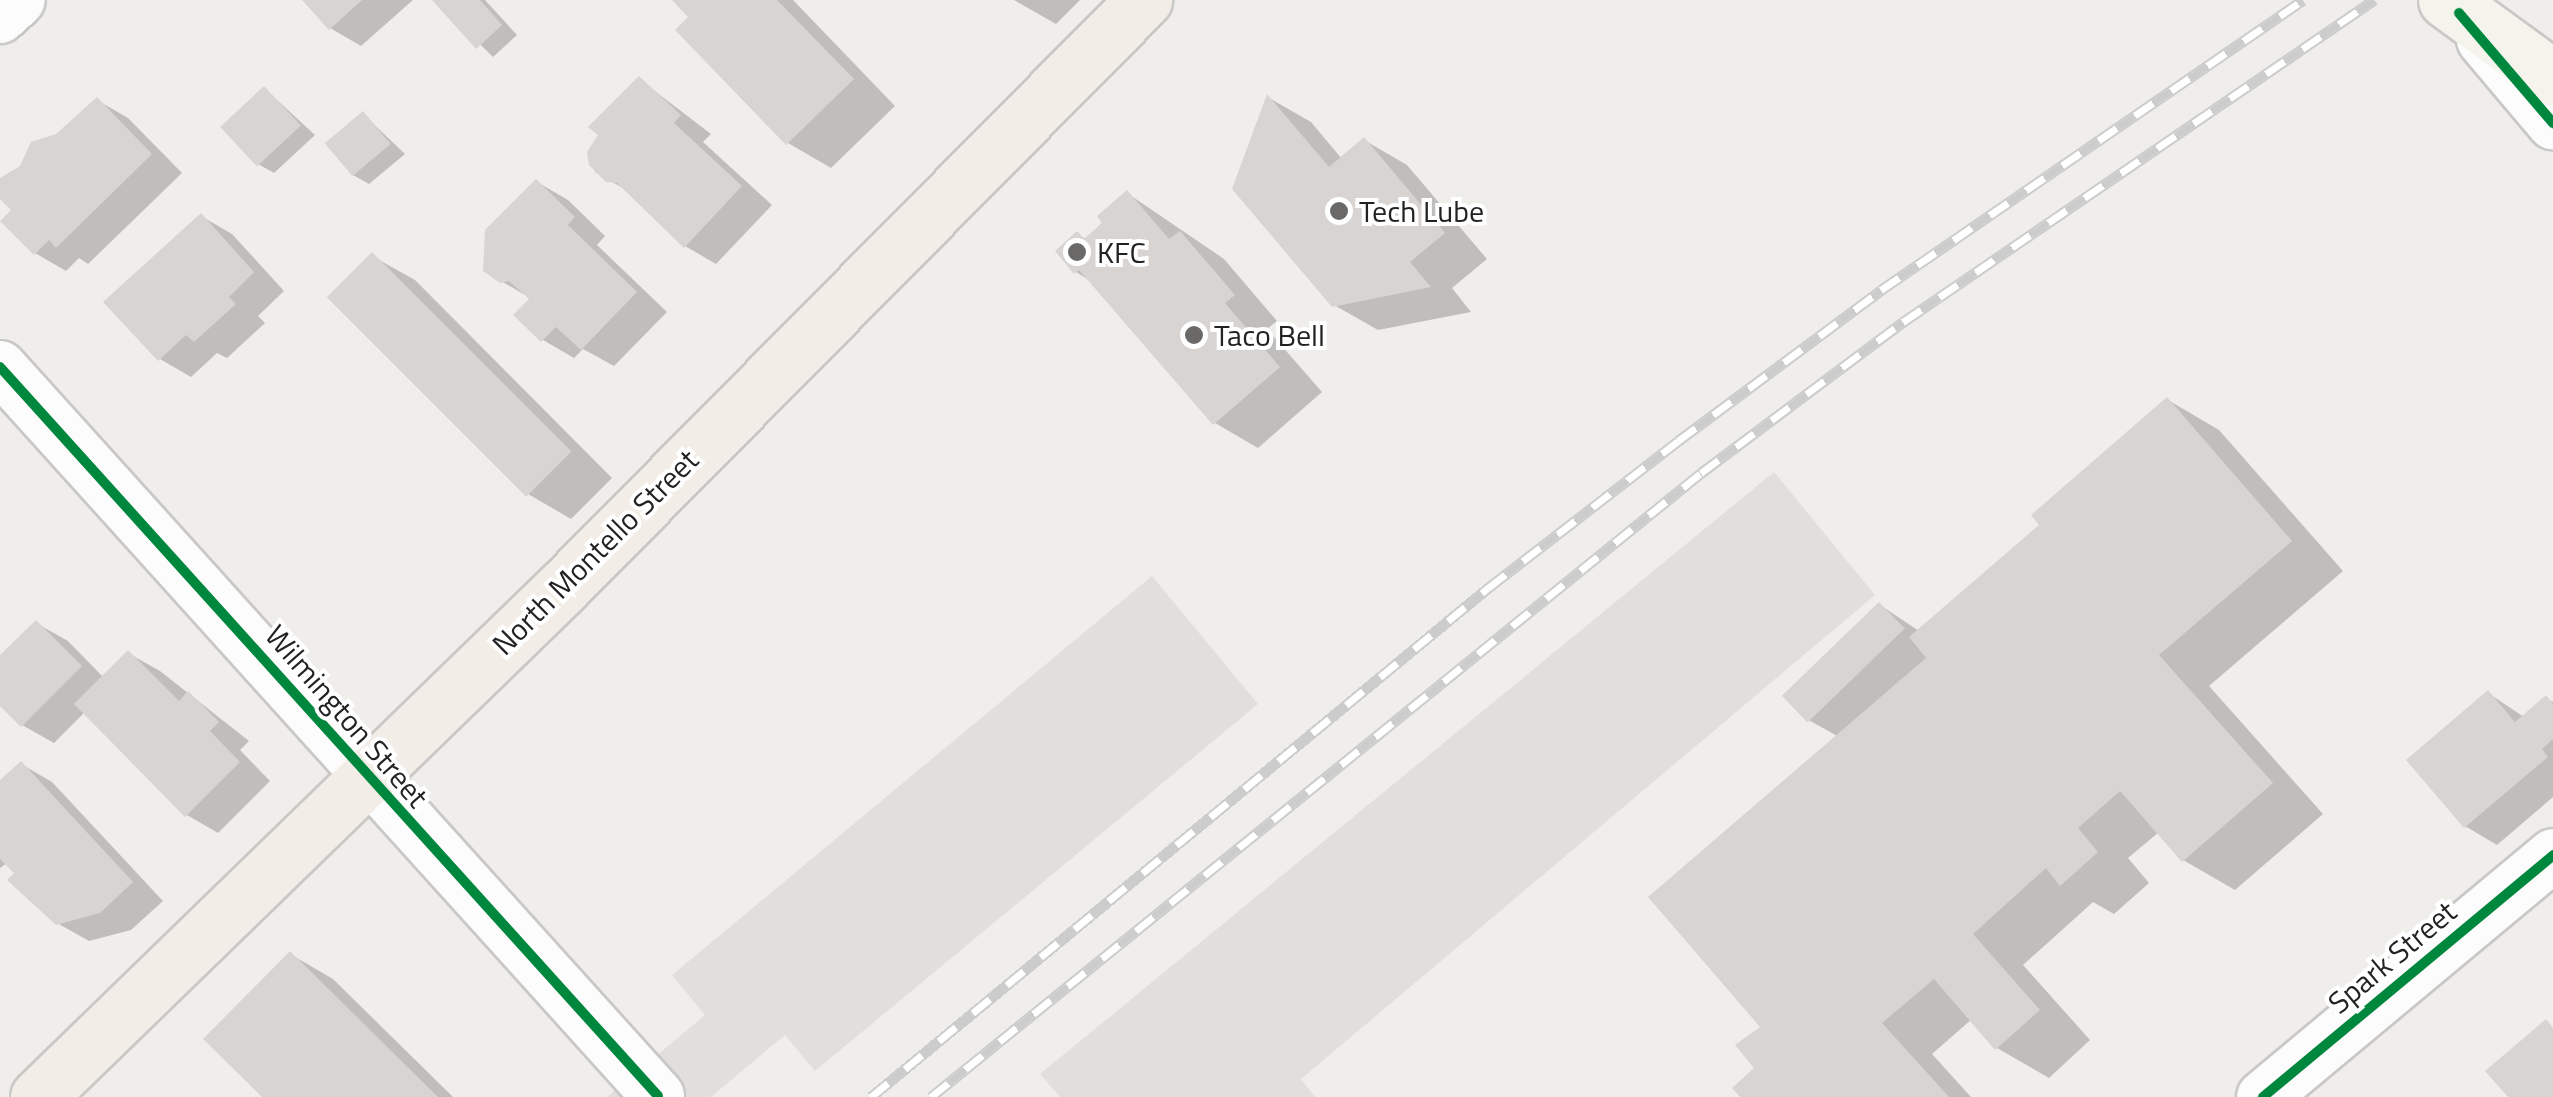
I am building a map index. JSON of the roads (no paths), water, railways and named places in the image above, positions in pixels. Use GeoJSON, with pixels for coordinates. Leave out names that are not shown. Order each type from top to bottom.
{"type":"FeatureCollection","features":[{"type":"Feature","properties":{"kind":"main road","name":"North Montello Street"},"geometry":{"type":"LineString","coordinates":[[38,1097],[566,584],[1144,0]]}},
{"type":"Feature","properties":{"kind":"main road"},"geometry":{"type":"LineString","coordinates":[[2452,6],[2553,78]]}},
{"type":"Feature","properties":{"kind":"street"},"geometry":{"type":"LineString","coordinates":[[0,17],[19,0]]}},
{"type":"Feature","properties":{"kind":"street"},"geometry":{"type":"LineString","coordinates":[[2452,6],[2553,123]]}},
{"type":"Feature","properties":{"kind":"street","name":"Wilmington Street"},"geometry":{"type":"LineString","coordinates":[[0,367],[658,1096]]}},
{"type":"Feature","properties":{"kind":"street","name":"Spark Street"},"geometry":{"type":"LineString","coordinates":[[2263,1097],[2553,855]]}},
{"type":"Feature","properties":{"kind":"railway"},"geometry":{"type":"LineString","coordinates":[[871,1097],[1488,588],[1678,441],[1881,290],[2303,0]]}},
{"type":"Feature","properties":{"kind":"railway"},"geometry":{"type":"LineString","coordinates":[[931,1097],[1701,473],[1903,322],[2374,0]]}},
{"type":"Feature","properties":{"kind":"place","name":"Tech Lube"},"geometry":{"type":"Point","coordinates":[1339,211]}},
{"type":"Feature","properties":{"kind":"place","name":"KFC"},"geometry":{"type":"Point","coordinates":[1077,252]}},
{"type":"Feature","properties":{"kind":"place","name":"Taco Bell"},"geometry":{"type":"Point","coordinates":[1194,335]}}]}
